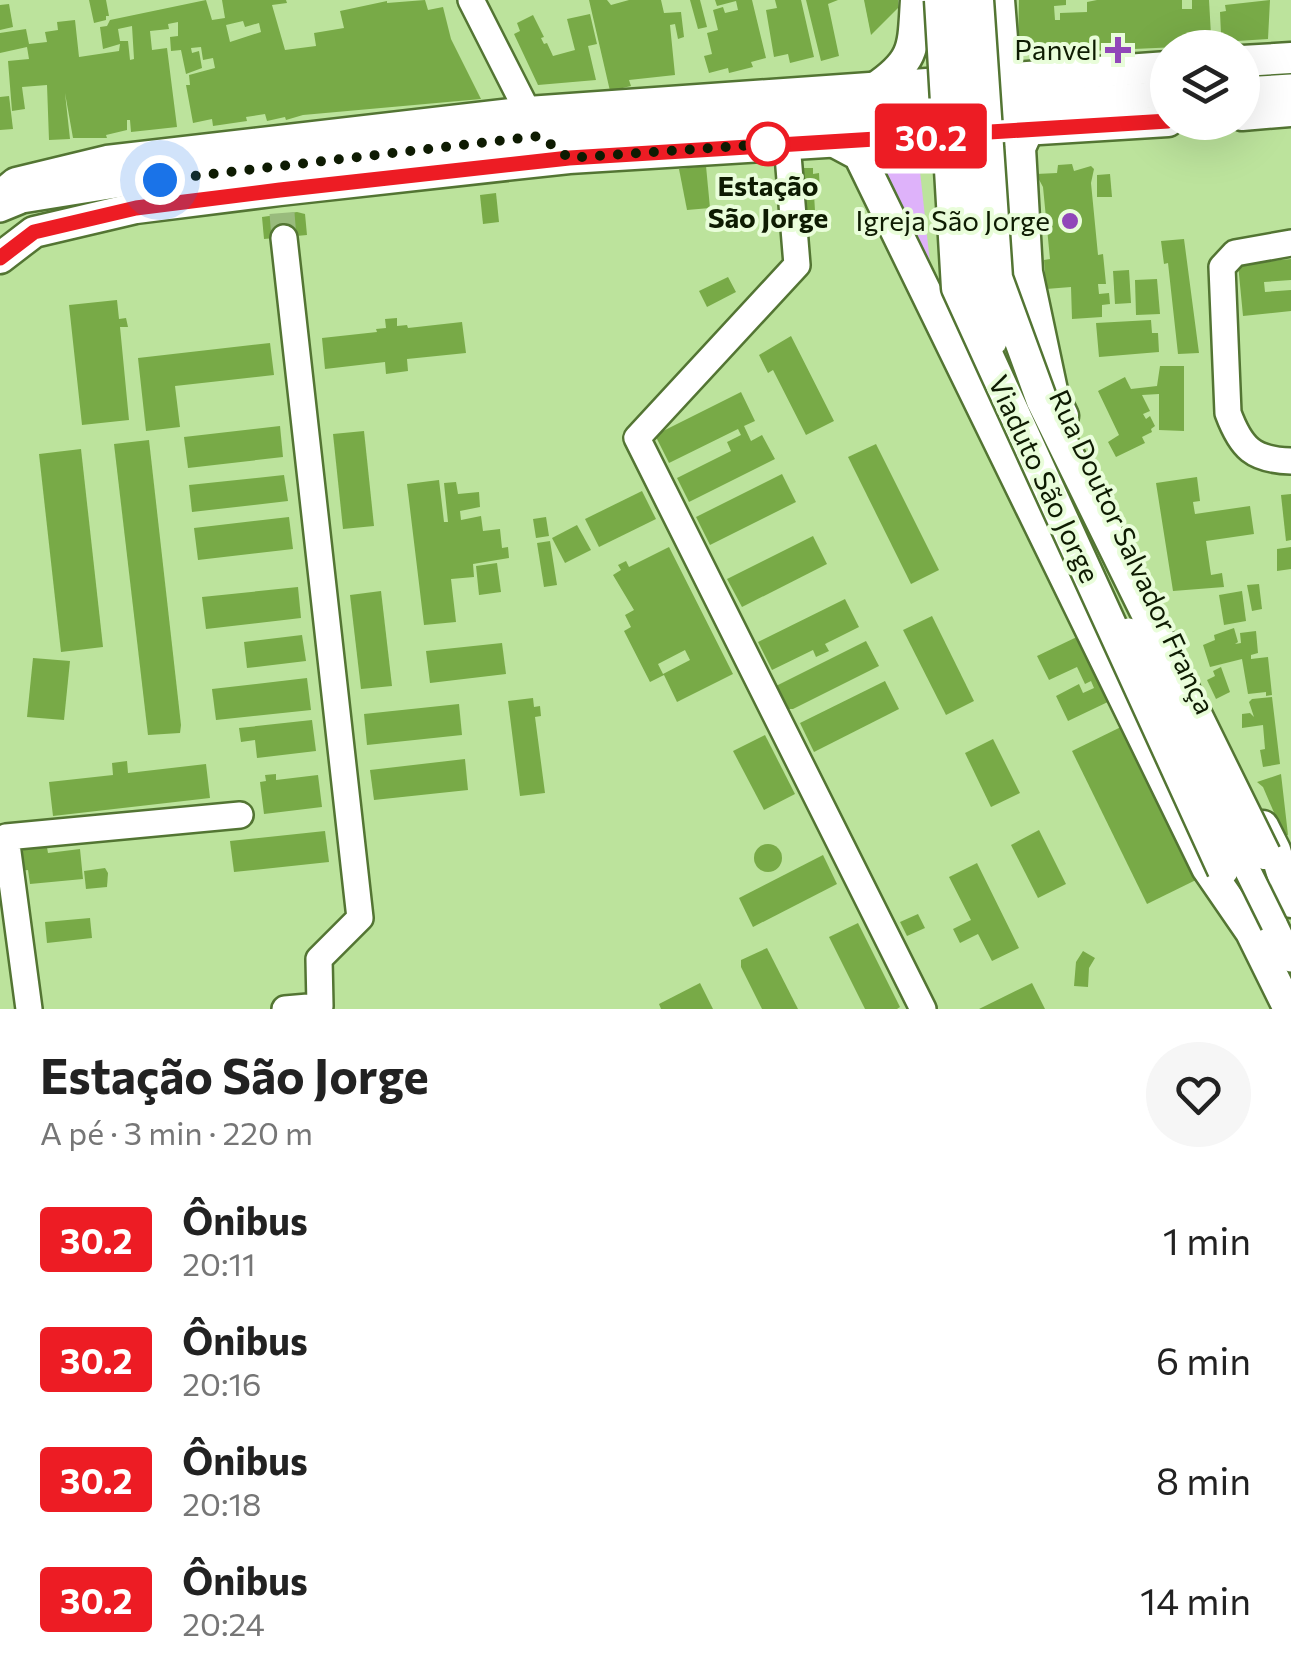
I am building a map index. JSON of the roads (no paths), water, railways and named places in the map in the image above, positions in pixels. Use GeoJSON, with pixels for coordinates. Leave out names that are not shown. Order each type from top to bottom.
{"type":"FeatureCollection","features":[{"type":"Feature","properties":{"kind":"main road"},"geometry":{"type":"LineString","coordinates":[[875,88],[902,70],[913,42],[916,0]]}},
{"type":"Feature","properties":{"kind":"main road","name":"Viaduto São Jorge"},"geometry":{"type":"LineString","coordinates":[[940,0],[957,288],[1223,870],[1277,916]]}},
{"type":"Feature","properties":{"kind":"main road","name":"Viaduto São Jorge"},"geometry":{"type":"LineString","coordinates":[[978,0],[996,278],[1042,401],[1265,854],[1277,916]]}},
{"type":"Feature","properties":{"kind":"main road"},"geometry":{"type":"LineString","coordinates":[[999,0],[1005,77]]}},
{"type":"Feature","properties":{"kind":"main road"},"geometry":{"type":"LineString","coordinates":[[1260,60],[1291,58]]}},
{"type":"Feature","properties":{"kind":"main road"},"geometry":{"type":"LineString","coordinates":[[0,196],[16,183],[534,124],[875,88],[1150,68]]}},
{"type":"Feature","properties":{"kind":"main road"},"geometry":{"type":"LineString","coordinates":[[1260,114],[1291,112]]}},
{"type":"Feature","properties":{"kind":"main road"},"geometry":{"type":"LineString","coordinates":[[0,258],[34,232],[136,208],[282,213],[569,158],[1150,121]]}},
{"type":"Feature","properties":{"kind":"main road","name":"Rua Doutor Salvador França"},"geometry":{"type":"LineString","coordinates":[[1028,130],[1020,148],[1027,272],[1054,395],[1275,850],[1277,916],[1289,1009]]}},
{"type":"Feature","properties":{"kind":"main road","name":"Rua Doutor Salvador França"},"geometry":{"type":"LineString","coordinates":[[831,140],[859,155],[1206,868],[1277,916]]}},
{"type":"Feature","properties":{"kind":"main road"},"geometry":{"type":"LineString","coordinates":[[927,295],[959,261],[992,256],[1027,272]]}},
{"type":"Feature","properties":{"kind":"street"},"geometry":{"type":"LineString","coordinates":[[471,0],[534,124],[569,158]]}},
{"type":"Feature","properties":{"kind":"street","name":"Viaduto São Jorge"},"geometry":{"type":"LineString","coordinates":[[959,0],[976,285],[1007,382],[1277,916]]}},
{"type":"Feature","properties":{"kind":"street"},"geometry":{"type":"LineString","coordinates":[[1260,89],[1291,87]]}},
{"type":"Feature","properties":{"kind":"street"},"geometry":{"type":"LineString","coordinates":[[534,124],[1150,95]]}},
{"type":"Feature","properties":{"kind":"street"},"geometry":{"type":"LineString","coordinates":[[787,143],[797,264],[637,438],[924,1009]]}},
{"type":"Feature","properties":{"kind":"street"},"geometry":{"type":"LineString","coordinates":[[0,174],[114,172]]}},
{"type":"Feature","properties":{"kind":"street"},"geometry":{"type":"LineString","coordinates":[[0,209],[114,172]]}},
{"type":"Feature","properties":{"kind":"street"},"geometry":{"type":"LineString","coordinates":[[0,227],[25,208],[114,172]]}},
{"type":"Feature","properties":{"kind":"street"},"geometry":{"type":"LineString","coordinates":[[0,248],[28,216],[114,172]]}},
{"type":"Feature","properties":{"kind":"street"},"geometry":{"type":"LineString","coordinates":[[282,213],[360,918],[319,959],[320,1006],[285,1009]]}},
{"type":"Feature","properties":{"kind":"street"},"geometry":{"type":"LineString","coordinates":[[1291,243],[1235,253],[1222,267],[1221,298],[1228,413],[1234,431],[1250,452],[1268,460],[1291,461]]}},
{"type":"Feature","properties":{"kind":"street"},"geometry":{"type":"LineString","coordinates":[[29,1009],[6,837],[240,815]]}},
{"type":"Feature","properties":{"kind":"street"},"geometry":{"type":"LineString","coordinates":[[1277,916],[1291,959]]}},
{"type":"Feature","properties":{"kind":"tunnel"},"geometry":{"type":"LineString","coordinates":[[282,213],[284,238]]}},
{"type":"Feature","properties":{"kind":"place","name":"Panvel"},"geometry":{"type":"Point","coordinates":[1118,50]}},
{"type":"Feature","properties":{"kind":"place","name":"Estação São Jorge"},"geometry":{"type":"Point","coordinates":[768,144]}},
{"type":"Feature","properties":{"kind":"place","name":"Igreja São Jorge"},"geometry":{"type":"Point","coordinates":[1070,221]}}]}
